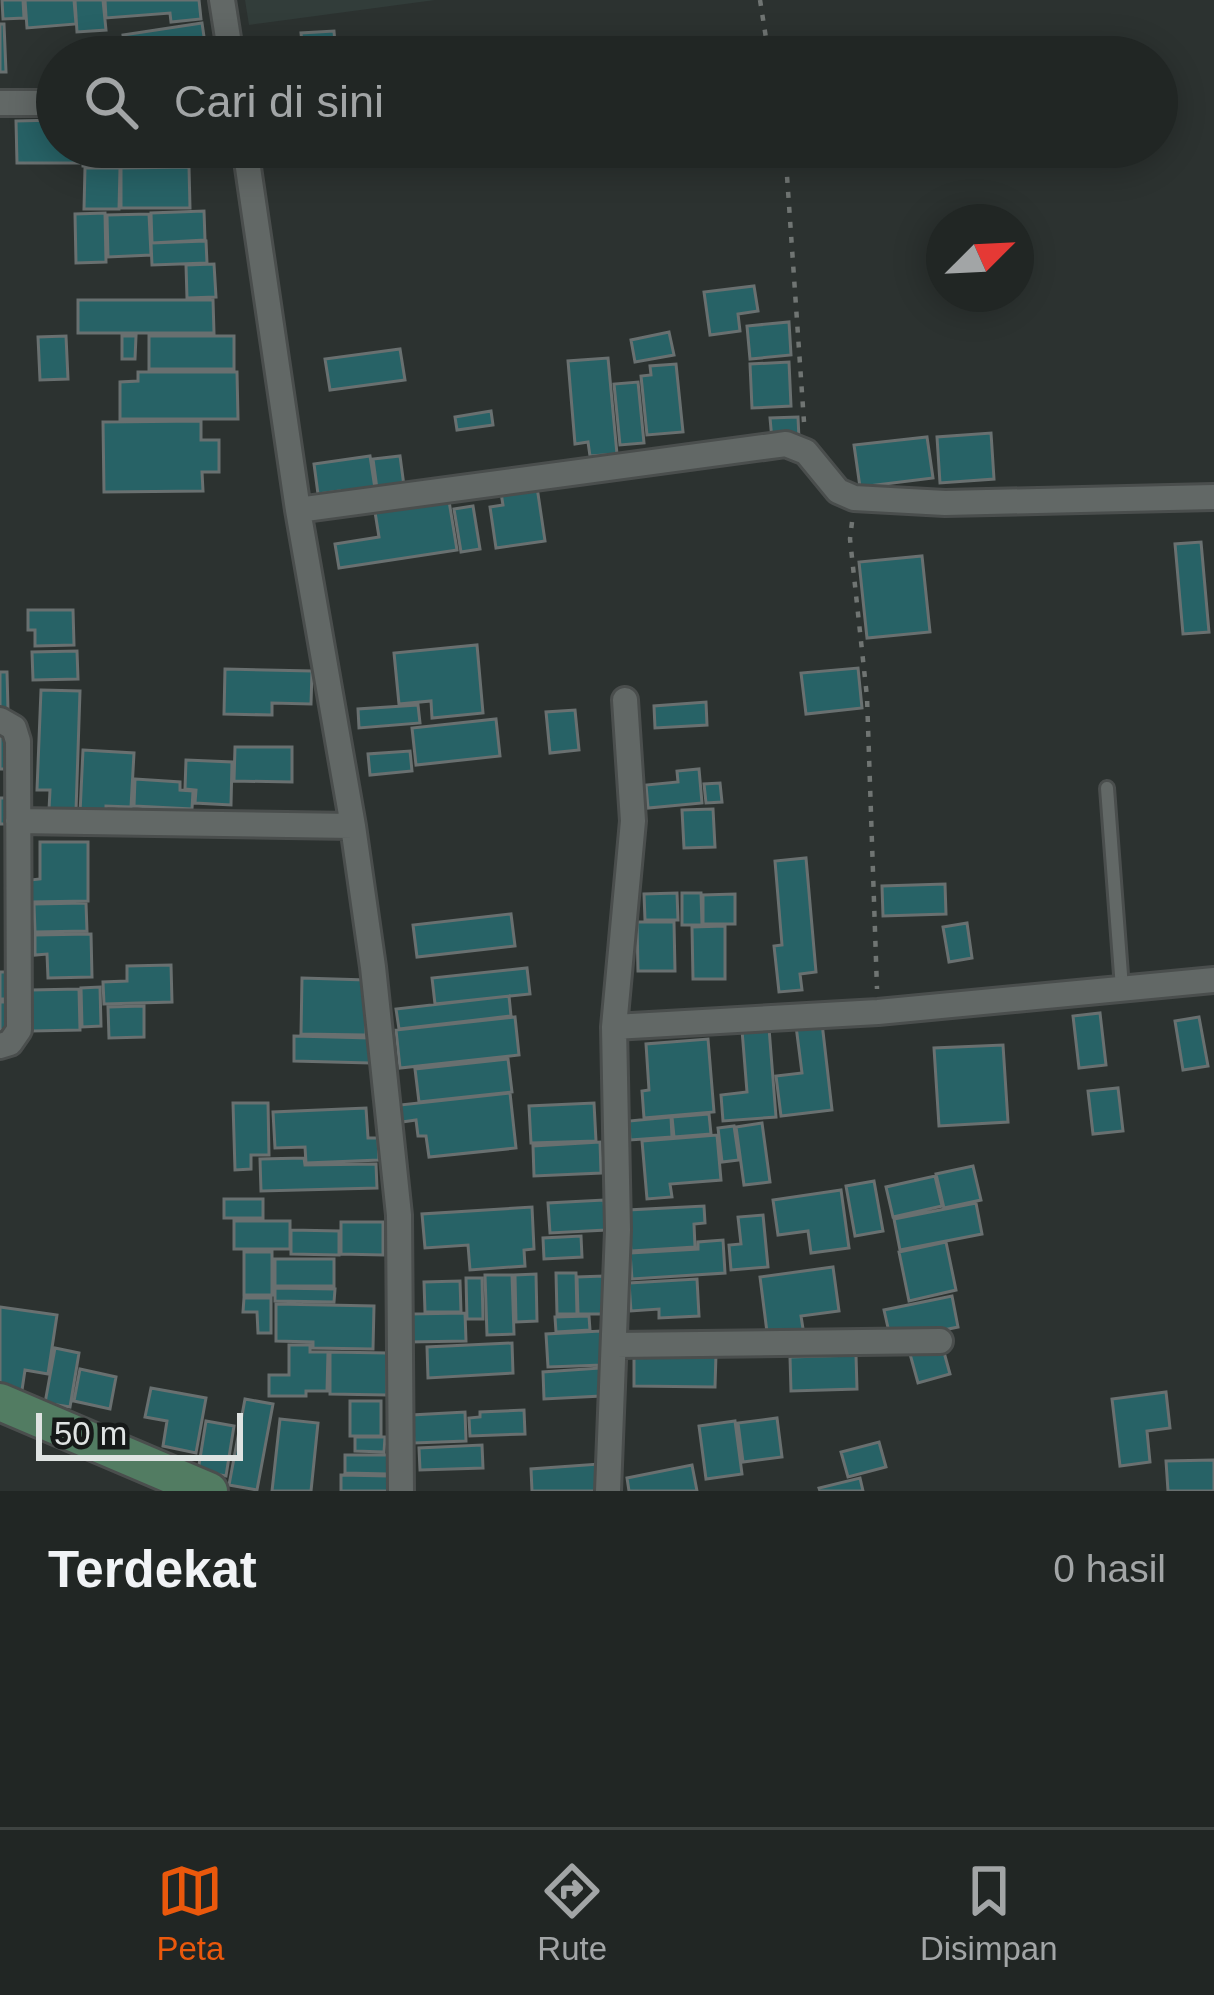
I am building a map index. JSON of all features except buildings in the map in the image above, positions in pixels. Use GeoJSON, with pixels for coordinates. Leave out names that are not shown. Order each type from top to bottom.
{"type":"FeatureCollection","features":[{"type":"Feature","properties":{"kind":"street"},"geometry":{"type":"LineString","coordinates":[[222,0],[228,36]]}},
{"type":"Feature","properties":{"kind":"street"},"geometry":{"type":"LineString","coordinates":[[0,103],[36,103]]}},
{"type":"Feature","properties":{"kind":"street"},"geometry":{"type":"LineString","coordinates":[[248,168],[298,510],[374,967],[399,1215],[401,1491]]}},
{"type":"Feature","properties":{"kind":"street"},"geometry":{"type":"LineString","coordinates":[[298,510],[786,445],[806,452],[838,491],[854,498],[945,502],[1214,496]]}},
{"type":"Feature","properties":{"kind":"street"},"geometry":{"type":"LineString","coordinates":[[608,1491],[616,1345],[614,1027],[633,820],[625,700]]}},
{"type":"Feature","properties":{"kind":"street"},"geometry":{"type":"LineString","coordinates":[[0,720],[14,728],[18,741],[19,1030],[10,1043],[0,1046]]}},
{"type":"Feature","properties":{"kind":"street"},"geometry":{"type":"LineString","coordinates":[[18,821],[353,826]]}},
{"type":"Feature","properties":{"kind":"street"},"geometry":{"type":"LineString","coordinates":[[614,1027],[878,1012],[1214,980]]}},
{"type":"Feature","properties":{"kind":"street"},"geometry":{"type":"LineString","coordinates":[[616,1345],[940,1341]]}},
{"type":"Feature","properties":{"kind":"street"},"geometry":{"type":"LineString","coordinates":[[0,1402],[209,1491]]}},
{"type":"Feature","properties":{"kind":"lane"},"geometry":{"type":"LineString","coordinates":[[1107,788],[1122,989]]}},
{"type":"Feature","properties":{"kind":"path"},"geometry":{"type":"LineString","coordinates":[[760,0],[766,36]]}},
{"type":"Feature","properties":{"kind":"path"},"geometry":{"type":"LineString","coordinates":[[786,168],[806,452]]}},
{"type":"Feature","properties":{"kind":"path"},"geometry":{"type":"LineString","coordinates":[[854,498],[850,539],[867,697],[878,1012]]}},
{"type":"Feature","properties":{"kind":"shaded area"},"geometry":{"type":"Polygon","coordinates":[[[245,0],[435,0],[249,25],[245,0]]]}}]}
